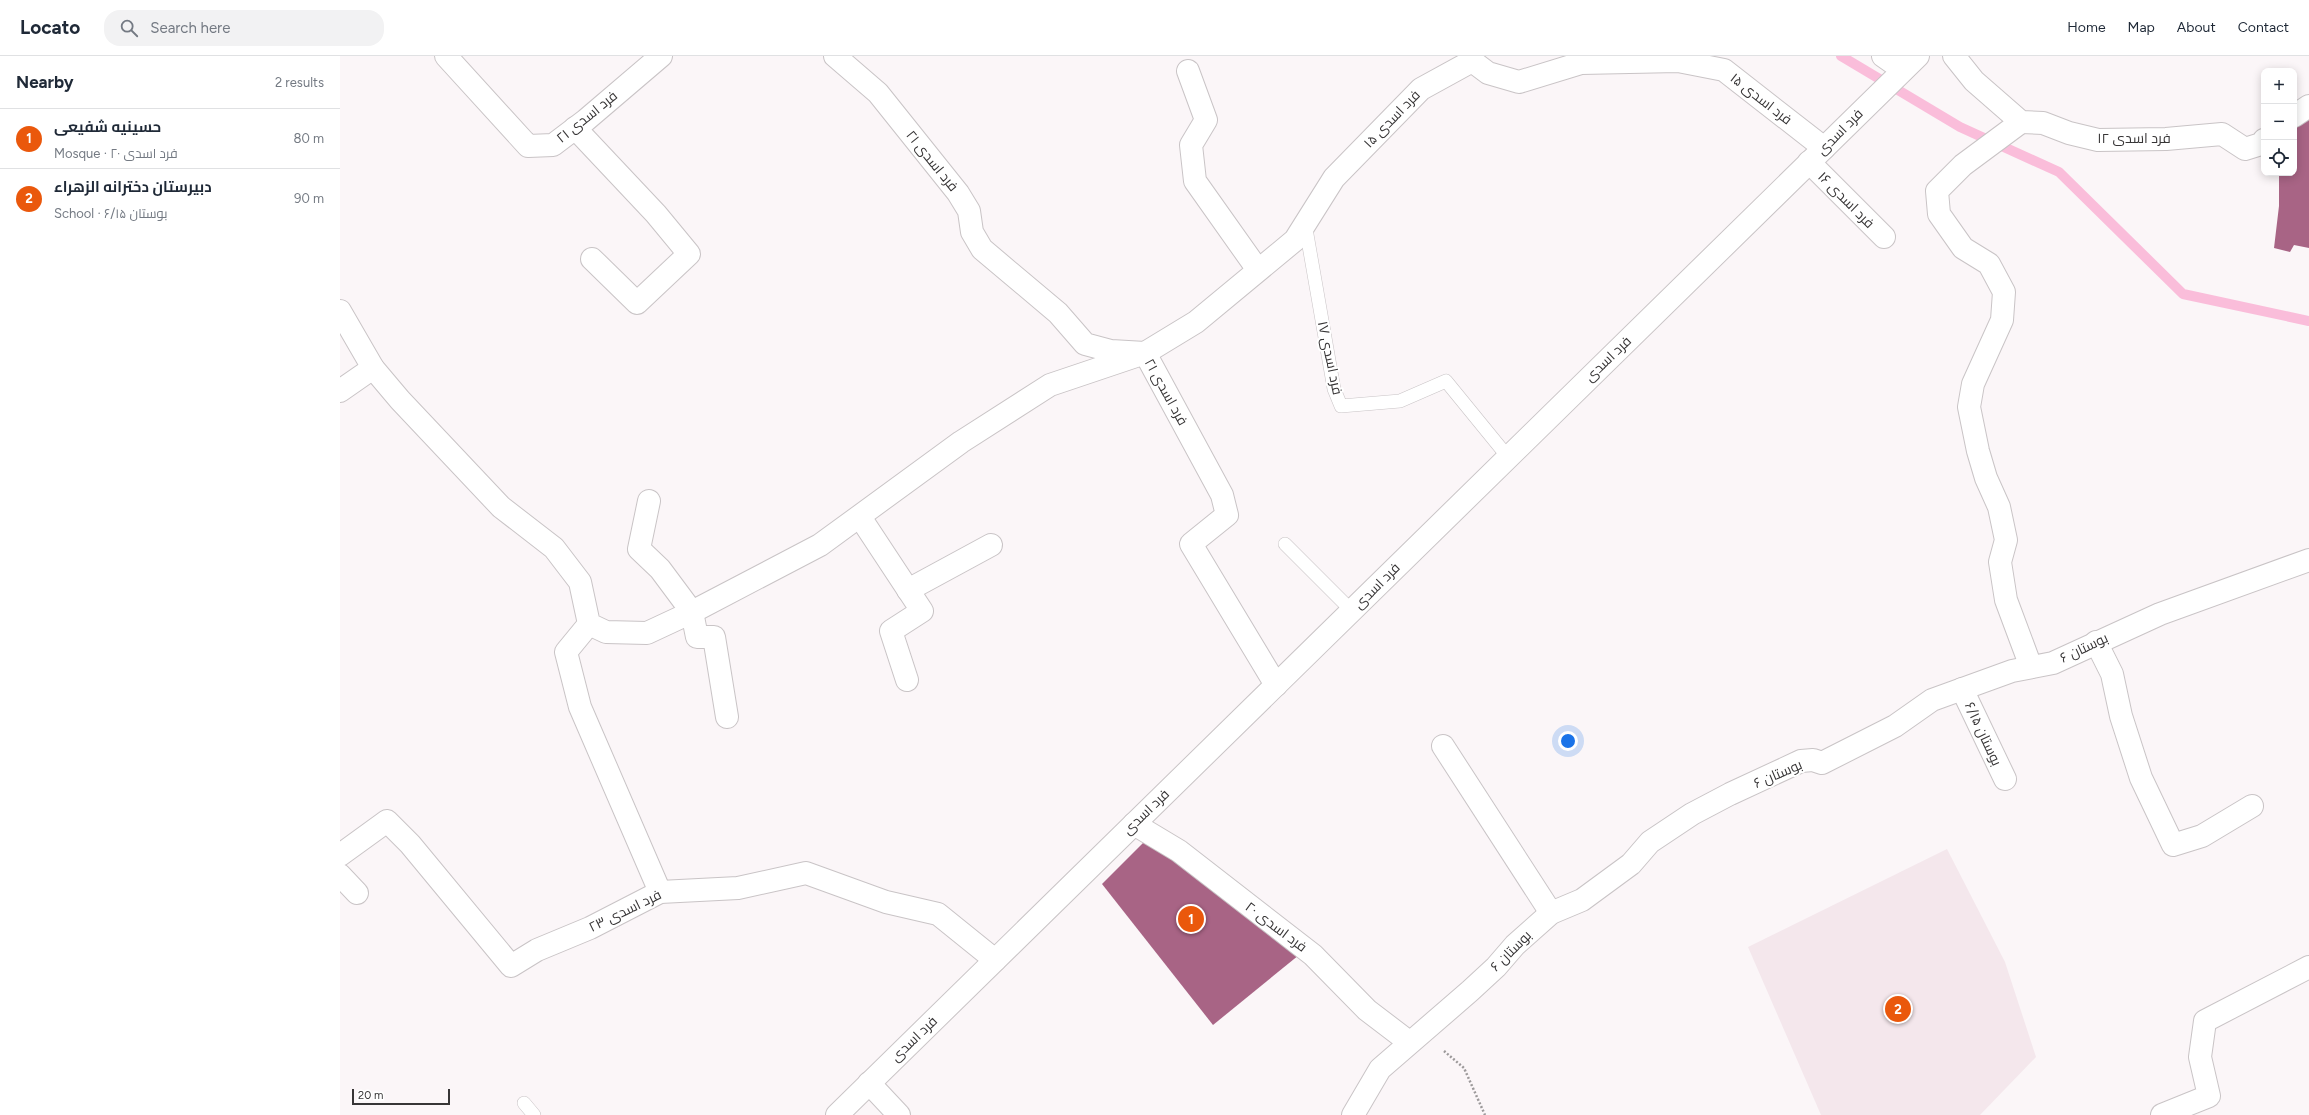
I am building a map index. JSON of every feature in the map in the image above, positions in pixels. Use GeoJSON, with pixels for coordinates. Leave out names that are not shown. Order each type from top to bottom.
{"type":"FeatureCollection","features":[{"type":"Feature","properties":{"kind":"street","name":"فرد اسدی ۲۱"},"geometry":{"type":"LineString","coordinates":[[446,56],[528,146],[552,144],[575,128],[661,56]]}},
{"type":"Feature","properties":{"kind":"street","name":"فرد اسدی ۲۱"},"geometry":{"type":"LineString","coordinates":[[835,56],[878,93],[958,193],[969,211],[972,232],[982,249],[1058,313],[1085,344],[1111,352],[1145,353],[1222,495],[1227,515],[1191,544],[1276,685]]}},
{"type":"Feature","properties":{"kind":"street"},"geometry":{"type":"LineString","coordinates":[[1884,56],[1907,66]]}},
{"type":"Feature","properties":{"kind":"street"},"geometry":{"type":"LineString","coordinates":[[1954,56],[1974,81],[2021,122],[1963,165],[1938,191],[1940,214],[1963,248],[1989,264],[2004,292],[2002,320],[1973,384],[1969,407],[1978,451],[1986,478],[1999,507],[2006,540],[2000,562],[2006,600],[2031,667]]}},
{"type":"Feature","properties":{"kind":"street","name":"فرد اسدی ۱۵"},"geometry":{"type":"LineString","coordinates":[[589,624],[606,632],[647,633],[692,612],[820,545],[961,442],[1050,385],[1145,353],[1196,322],[1294,240],[1334,178],[1421,89],[1472,61],[1488,72],[1519,82],[1581,63],[1678,61],[1724,70],[1816,155]]}},
{"type":"Feature","properties":{"kind":"street","name":"فرد اسدی"},"geometry":{"type":"LineString","coordinates":[[836,1115],[1907,66]]}},
{"type":"Feature","properties":{"kind":"street"},"geometry":{"type":"LineString","coordinates":[[1188,71],[1206,120],[1191,144],[1195,181],[1258,270]]}},
{"type":"Feature","properties":{"kind":"street"},"geometry":{"type":"LineString","coordinates":[[2297,114],[2309,106]]}},
{"type":"Feature","properties":{"kind":"street","name":"فرد اسدی ۱۲"},"geometry":{"type":"LineString","coordinates":[[2021,122],[2043,123],[2069,133],[2098,140],[2166,139],[2222,134],[2245,149],[2261,144]]}},
{"type":"Feature","properties":{"kind":"street"},"geometry":{"type":"LineString","coordinates":[[575,128],[656,214],[689,254],[637,303],[592,258]]}},
{"type":"Feature","properties":{"kind":"street","name":"فرد اسدی ۱۶"},"geometry":{"type":"LineString","coordinates":[[1816,155],[1884,237]]}},
{"type":"Feature","properties":{"kind":"street"},"geometry":{"type":"LineString","coordinates":[[340,311],[373,368],[445,450],[501,507],[554,548],[580,582],[589,624],[566,652],[580,707],[660,892]]}},
{"type":"Feature","properties":{"kind":"street"},"geometry":{"type":"LineString","coordinates":[[340,391],[373,368]]}},
{"type":"Feature","properties":{"kind":"street"},"geometry":{"type":"LineString","coordinates":[[649,502],[639,549],[660,568],[692,612],[697,637],[714,637],[727,717]]}},
{"type":"Feature","properties":{"kind":"street"},"geometry":{"type":"LineString","coordinates":[[860,517],[922,611],[891,631],[907,680]]}},
{"type":"Feature","properties":{"kind":"street"},"geometry":{"type":"LineString","coordinates":[[908,590],[991,545]]}},
{"type":"Feature","properties":{"kind":"street","name":"بوستان ۶"},"geometry":{"type":"LineString","coordinates":[[1354,1115],[1380,1069],[1409,1042],[1470,991],[1496,967],[1515,945],[1551,913],[1582,900],[1631,864],[1650,842],[1692,814],[1730,794],[1801,761],[1813,760],[1822,763],[1894,726],[1932,700],[2012,671],[2053,663],[2160,614],[2309,560]]}},
{"type":"Feature","properties":{"kind":"street"},"geometry":{"type":"LineString","coordinates":[[2096,642],[2112,674],[2121,716],[2141,778],[2173,846],[2202,836],[2252,806]]}},
{"type":"Feature","properties":{"kind":"street","name":"بوستان ۶/۱۵"},"geometry":{"type":"LineString","coordinates":[[1962,688],[2005,779]]}},
{"type":"Feature","properties":{"kind":"street"},"geometry":{"type":"LineString","coordinates":[[1443,746],[1551,913]]}},
{"type":"Feature","properties":{"kind":"street","name":"فرد اسدی ۲۳"},"geometry":{"type":"LineString","coordinates":[[340,855],[387,821],[410,844],[510,966],[537,950],[590,928],[660,892],[738,888],[806,872],[886,902],[938,914],[995,960]]}},
{"type":"Feature","properties":{"kind":"street","name":"فرد اسدی ۲۰"},"geometry":{"type":"LineString","coordinates":[[1134,824],[1180,851],[1313,955],[1366,1010],[1409,1042]]}},
{"type":"Feature","properties":{"kind":"street"},"geometry":{"type":"LineString","coordinates":[[340,875],[357,893]]}},
{"type":"Feature","properties":{"kind":"street"},"geometry":{"type":"LineString","coordinates":[[2162,1115],[2209,1096],[2200,1057],[2205,1021],[2309,967]]}},
{"type":"Feature","properties":{"kind":"street"},"geometry":{"type":"LineString","coordinates":[[869,1083],[899,1115]]}},
{"type":"Feature","properties":{"kind":"lane","name":"فرد اسدی ۱۷"},"geometry":{"type":"LineString","coordinates":[[1305,223],[1334,389],[1341,406],[1400,401],[1446,381],[1508,457]]}},
{"type":"Feature","properties":{"kind":"lane"},"geometry":{"type":"LineString","coordinates":[[1285,544],[1352,610]]}},
{"type":"Feature","properties":{"kind":"lane"},"geometry":{"type":"LineString","coordinates":[[524,1103],[534,1115]]}},
{"type":"Feature","properties":{"kind":"path"},"geometry":{"type":"LineString","coordinates":[[1409,1042],[1440,1047],[1464,1068],[1485,1115]]}},
{"type":"Feature","properties":{"kind":"shaded area"},"geometry":{"type":"Polygon","coordinates":[[[1947,849],[2005,962],[2036,1057],[1980,1115],[1821,1115],[1748,947],[1947,849]]]}},
{"type":"Feature","properties":{"kind":"building"},"geometry":{"type":"Polygon","coordinates":[[[2309,115],[2309,248],[2294,245],[2290,252],[2274,248],[2279,206],[2279,176],[2297,176],[2297,122],[2309,115]]]}},
{"type":"Feature","properties":{"kind":"building"},"geometry":{"type":"Polygon","coordinates":[[[1146,840],[1299,955],[1213,1025],[1102,884],[1146,840]]]}},
{"type":"Feature","properties":{"kind":"waterway"},"geometry":{"type":"LineString","coordinates":[[1841,56],[1960,127],[2059,172],[2183,294],[2309,321]]}},
{"type":"Feature","properties":{"kind":"place","name":"حسینیه شفیعی"},"geometry":{"type":"Point","coordinates":[1191,919]}},
{"type":"Feature","properties":{"kind":"place","name":"دبیرستان دخترانه الزهراء"},"geometry":{"type":"Point","coordinates":[1898,1009]}}]}
